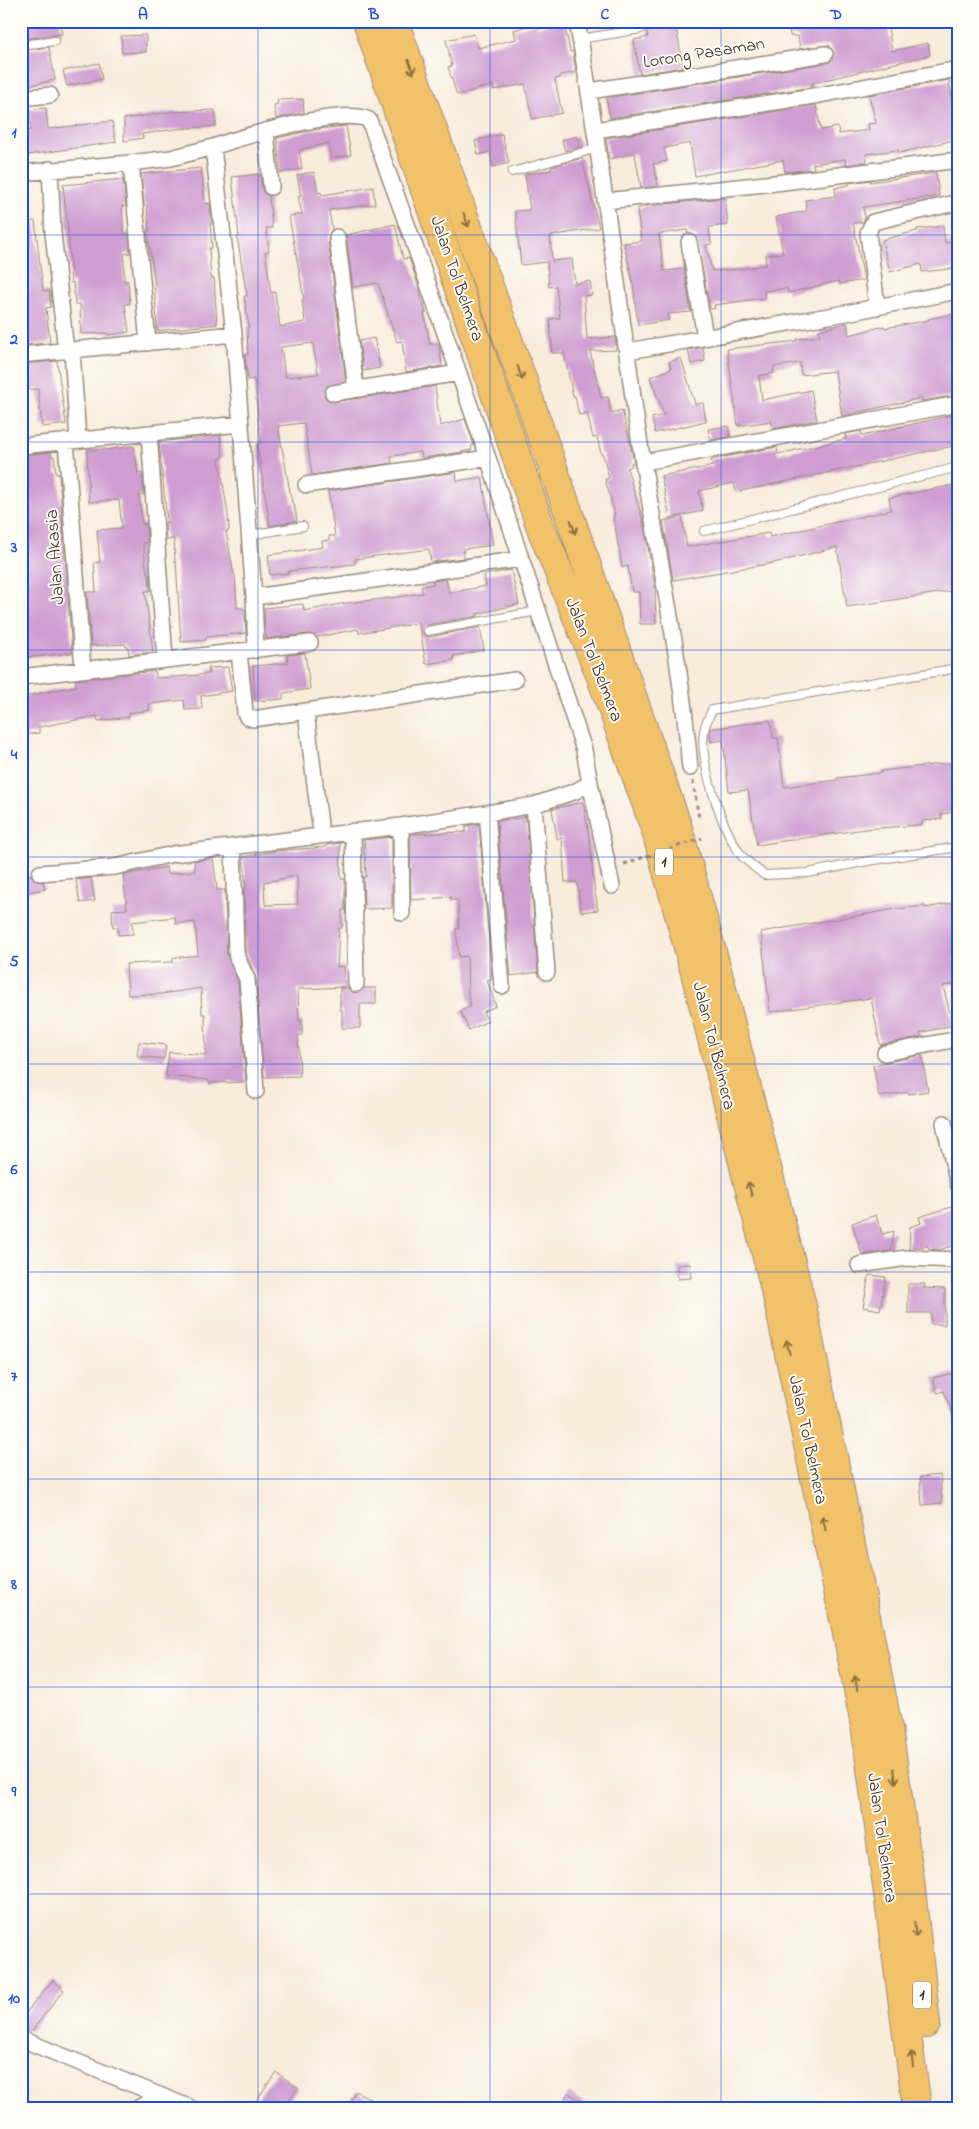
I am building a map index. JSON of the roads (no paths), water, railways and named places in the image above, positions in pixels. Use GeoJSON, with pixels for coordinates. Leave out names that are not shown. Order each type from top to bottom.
{"type":"FeatureCollection","features":[{"type":"Feature","properties":{"kind":"highway","name":"Jalan Tol Belmera"},"geometry":{"type":"LineString","coordinates":[[367,21],[541,528],[602,677],[656,831],[697,980],[780,1309],[866,1730],[893,1849],[936,2108]]}},
{"type":"Feature","properties":{"kind":"highway","name":"Jalan Tol Belmera"},"geometry":{"type":"LineString","coordinates":[[394,21],[510,343],[678,828],[721,986],[802,1306],[888,1728],[893,1849]]}},
{"type":"Feature","properties":{"kind":"highway","name":"Jalan Tol Belmera"},"geometry":{"type":"LineString","coordinates":[[899,1884],[917,2108]]}},
{"type":"Feature","properties":{"kind":"street"},"geometry":{"type":"LineString","coordinates":[[577,21],[596,130],[644,462],[673,630],[690,768]]}},
{"type":"Feature","properties":{"kind":"street","name":"Lorong Pasaman"},"geometry":{"type":"LineString","coordinates":[[590,91],[825,54]]}},
{"type":"Feature","properties":{"kind":"street"},"geometry":{"type":"LineString","coordinates":[[596,130],[820,95],[958,69]]}},
{"type":"Feature","properties":{"kind":"street"},"geometry":{"type":"LineString","coordinates":[[21,98],[50,95]]}},
{"type":"Feature","properties":{"kind":"street"},"geometry":{"type":"LineString","coordinates":[[21,173],[171,158],[266,130],[325,119],[354,116],[369,120],[459,373],[584,750],[612,886]]}},
{"type":"Feature","properties":{"kind":"street"},"geometry":{"type":"LineString","coordinates":[[266,130],[271,187]]}},
{"type":"Feature","properties":{"kind":"street"},"geometry":{"type":"LineString","coordinates":[[213,147],[234,334],[254,597],[256,650]]}},
{"type":"Feature","properties":{"kind":"street"},"geometry":{"type":"LineString","coordinates":[[606,201],[766,184],[958,160]]}},
{"type":"Feature","properties":{"kind":"street"},"geometry":{"type":"LineString","coordinates":[[132,163],[148,343]]}},
{"type":"Feature","properties":{"kind":"street","name":"Jalan Akasia"},"geometry":{"type":"LineString","coordinates":[[50,169],[53,233],[69,350],[83,670]]}},
{"type":"Feature","properties":{"kind":"street"},"geometry":{"type":"LineString","coordinates":[[878,306],[868,233],[873,222],[955,204]]}},
{"type":"Feature","properties":{"kind":"street"},"geometry":{"type":"LineString","coordinates":[[337,237],[356,389]]}},
{"type":"Feature","properties":{"kind":"street"},"geometry":{"type":"LineString","coordinates":[[689,242],[705,338]]}},
{"type":"Feature","properties":{"kind":"street"},"geometry":{"type":"LineString","coordinates":[[628,351],[958,291]]}},
{"type":"Feature","properties":{"kind":"street"},"geometry":{"type":"LineString","coordinates":[[21,355],[234,334]]}},
{"type":"Feature","properties":{"kind":"street"},"geometry":{"type":"LineString","coordinates":[[333,393],[459,373]]}},
{"type":"Feature","properties":{"kind":"street"},"geometry":{"type":"LineString","coordinates":[[644,462],[958,404]]}},
{"type":"Feature","properties":{"kind":"street"},"geometry":{"type":"LineString","coordinates":[[21,446],[240,424]]}},
{"type":"Feature","properties":{"kind":"street"},"geometry":{"type":"LineString","coordinates":[[150,433],[165,660]]}},
{"type":"Feature","properties":{"kind":"street"},"geometry":{"type":"LineString","coordinates":[[306,485],[488,458]]}},
{"type":"Feature","properties":{"kind":"street"},"geometry":{"type":"LineString","coordinates":[[254,597],[521,559]]}},
{"type":"Feature","properties":{"kind":"street"},"geometry":{"type":"LineString","coordinates":[[21,677],[310,642]]}},
{"type":"Feature","properties":{"kind":"street"},"geometry":{"type":"LineString","coordinates":[[239,652],[245,713],[247,717],[253,719],[515,680]]}},
{"type":"Feature","properties":{"kind":"street"},"geometry":{"type":"LineString","coordinates":[[306,712],[320,825]]}},
{"type":"Feature","properties":{"kind":"street"},"geometry":{"type":"LineString","coordinates":[[40,873],[115,868],[173,854],[401,826],[488,813],[534,805],[576,791],[590,783]]}},
{"type":"Feature","properties":{"kind":"street"},"geometry":{"type":"LineString","coordinates":[[534,805],[547,972]]}},
{"type":"Feature","properties":{"kind":"street"},"geometry":{"type":"LineString","coordinates":[[488,813],[502,986]]}},
{"type":"Feature","properties":{"kind":"street"},"geometry":{"type":"LineString","coordinates":[[401,826],[402,913]]}},
{"type":"Feature","properties":{"kind":"street"},"geometry":{"type":"LineString","coordinates":[[353,831],[356,984]]}},
{"type":"Feature","properties":{"kind":"street"},"geometry":{"type":"LineString","coordinates":[[233,846],[236,952],[247,979],[256,1091]]}},
{"type":"Feature","properties":{"kind":"street"},"geometry":{"type":"LineString","coordinates":[[884,1053],[958,1039]]}},
{"type":"Feature","properties":{"kind":"street"},"geometry":{"type":"LineString","coordinates":[[944,1123],[958,1184]]}},
{"type":"Feature","properties":{"kind":"street"},"geometry":{"type":"LineString","coordinates":[[859,1265],[907,1258],[958,1260]]}},
{"type":"Feature","properties":{"kind":"street"},"geometry":{"type":"LineString","coordinates":[[21,2039],[151,2103],[192,2108]]}},
{"type":"Feature","properties":{"kind":"lane"},"geometry":{"type":"LineString","coordinates":[[580,40],[641,29]]}},
{"type":"Feature","properties":{"kind":"lane"},"geometry":{"type":"LineString","coordinates":[[21,45],[55,41]]}},
{"type":"Feature","properties":{"kind":"lane"},"geometry":{"type":"LineString","coordinates":[[512,172],[598,148]]}},
{"type":"Feature","properties":{"kind":"lane"},"geometry":{"type":"LineString","coordinates":[[704,531],[958,468]]}},
{"type":"Feature","properties":{"kind":"lane"},"geometry":{"type":"LineString","coordinates":[[249,535],[303,526]]}},
{"type":"Feature","properties":{"kind":"lane"},"geometry":{"type":"LineString","coordinates":[[428,631],[538,611]]}},
{"type":"Feature","properties":{"kind":"lane"},"geometry":{"type":"LineString","coordinates":[[958,668],[712,710],[704,730],[703,751],[714,796],[727,828],[742,856],[764,875],[808,873],[868,861],[958,847]]}}]}
